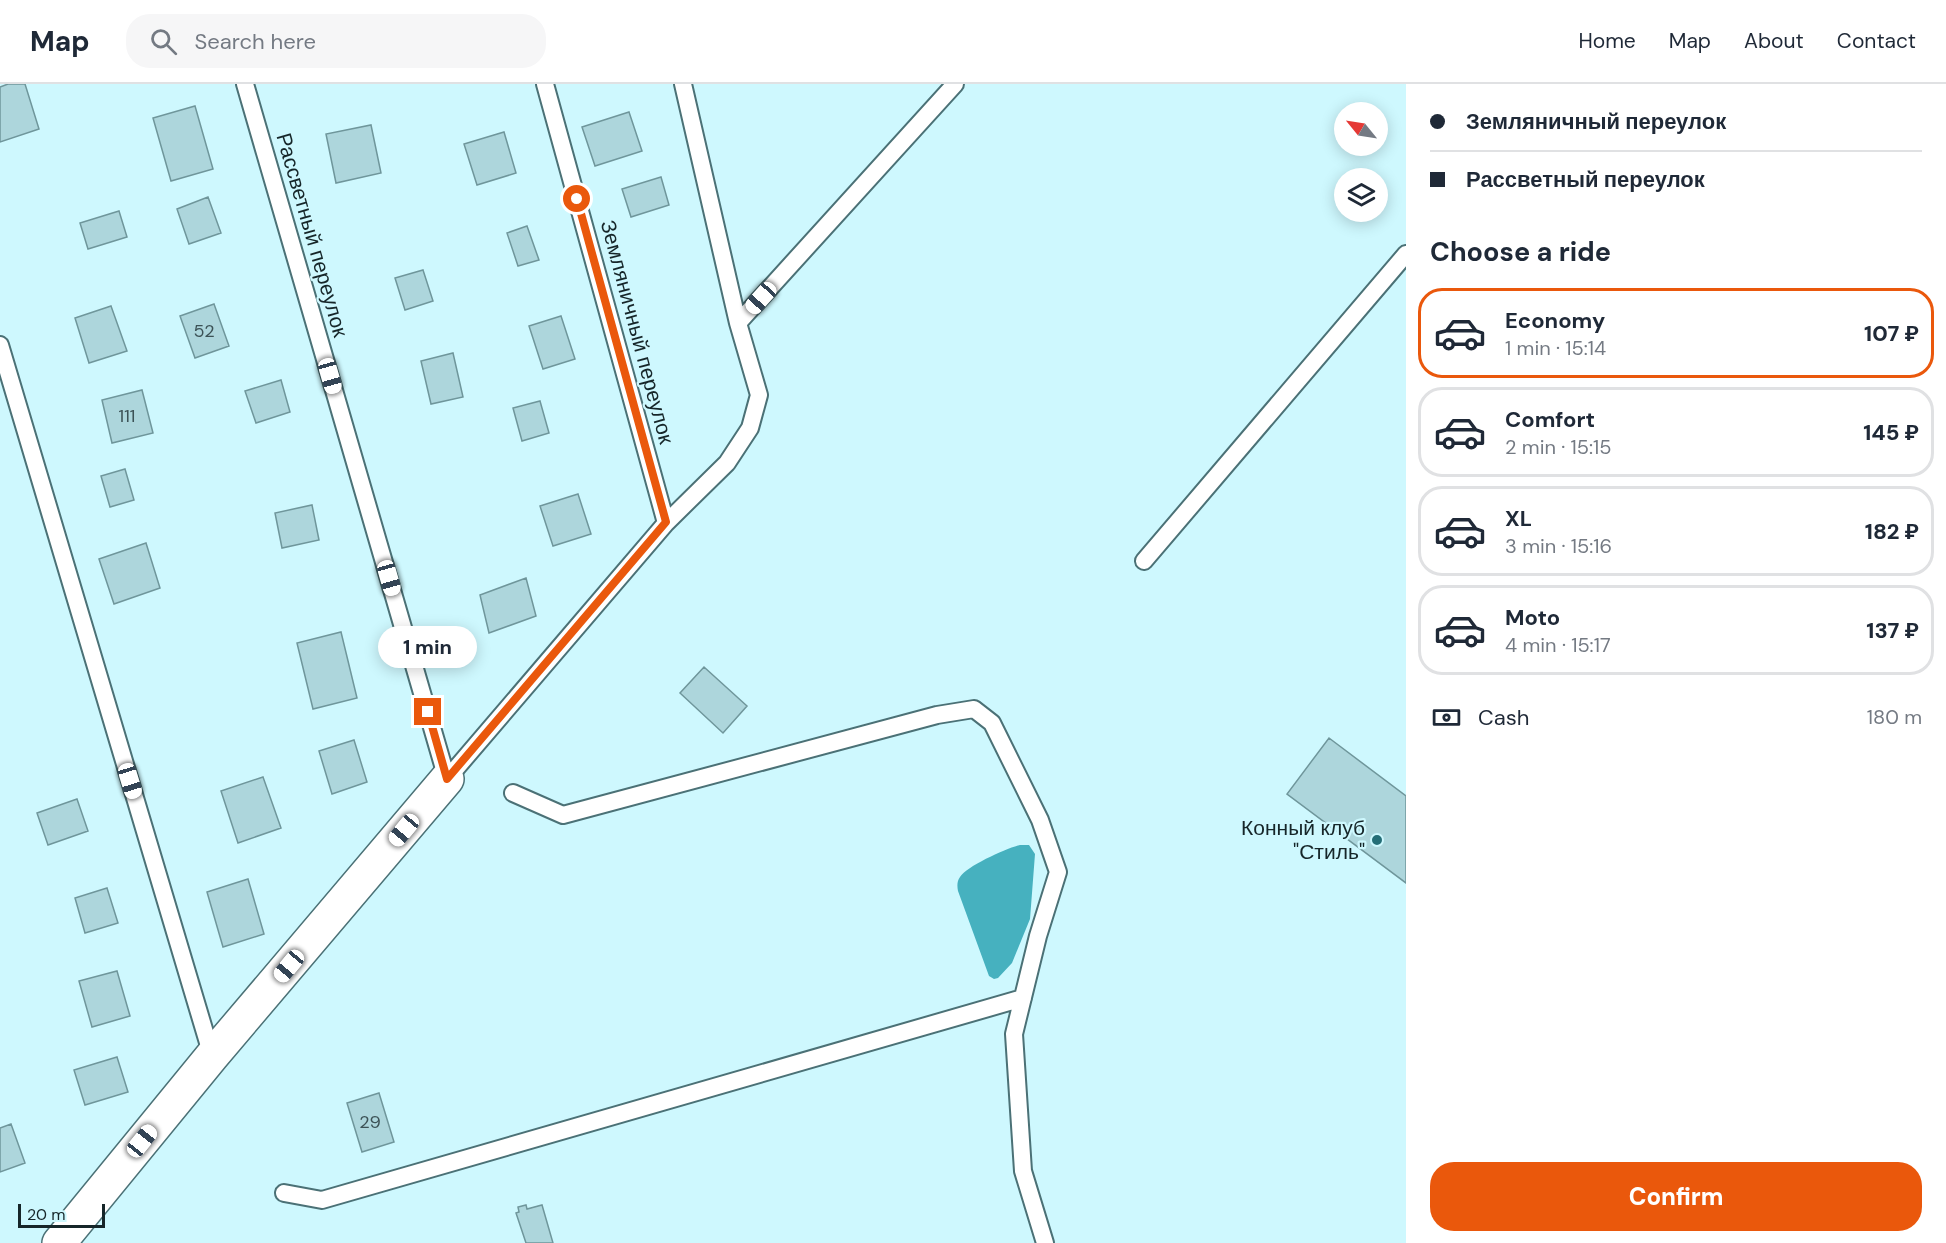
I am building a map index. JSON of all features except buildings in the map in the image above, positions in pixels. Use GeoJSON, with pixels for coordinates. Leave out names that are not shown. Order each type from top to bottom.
{"type":"FeatureCollection","features":[{"type":"Feature","properties":{"kind":"street"},"geometry":{"type":"LineString","coordinates":[[59,1243],[212,1056],[447,779]]}},
{"type":"Feature","properties":{"kind":"lane","name":"Рассветный переулок"},"geometry":{"type":"LineString","coordinates":[[245,84],[447,779]]}},
{"type":"Feature","properties":{"kind":"lane","name":"Земляничный переулок"},"geometry":{"type":"LineString","coordinates":[[545,84],[666,522]]}},
{"type":"Feature","properties":{"kind":"lane"},"geometry":{"type":"LineString","coordinates":[[447,779],[666,522],[727,463],[750,428],[759,395],[738,323],[683,84]]}},
{"type":"Feature","properties":{"kind":"lane"},"geometry":{"type":"LineString","coordinates":[[738,323],[956,84]]}},
{"type":"Feature","properties":{"kind":"lane"},"geometry":{"type":"LineString","coordinates":[[1144,561],[1406,254]]}},
{"type":"Feature","properties":{"kind":"lane"},"geometry":{"type":"LineString","coordinates":[[0,345],[212,1056]]}},
{"type":"Feature","properties":{"kind":"lane"},"geometry":{"type":"LineString","coordinates":[[513,792],[563,815],[937,715],[974,709],[992,723],[1040,820],[1058,872],[1038,936],[1014,1034],[1023,1171],[1045,1243]]}},
{"type":"Feature","properties":{"kind":"lane"},"geometry":{"type":"LineString","coordinates":[[284,1193],[322,1200],[1023,998]]}},
{"type":"Feature","properties":{"kind":"water"},"geometry":{"type":"Polygon","coordinates":[[[1020,845],[1029,845],[1035,854],[1030,919],[1012,963],[998,978],[994,979],[989,976],[957,885],[964,873],[979,863],[1020,845]]]}},
{"type":"Feature","properties":{"kind":"place","name":"Конный клуб \"Стиль\""},"geometry":{"type":"Point","coordinates":[1377,840]}},
{"type":"Feature","properties":{"kind":"route"},"geometry":{"type":"LineString","coordinates":[[428,712],[447,779],[666,522],[577,199]]}}]}
